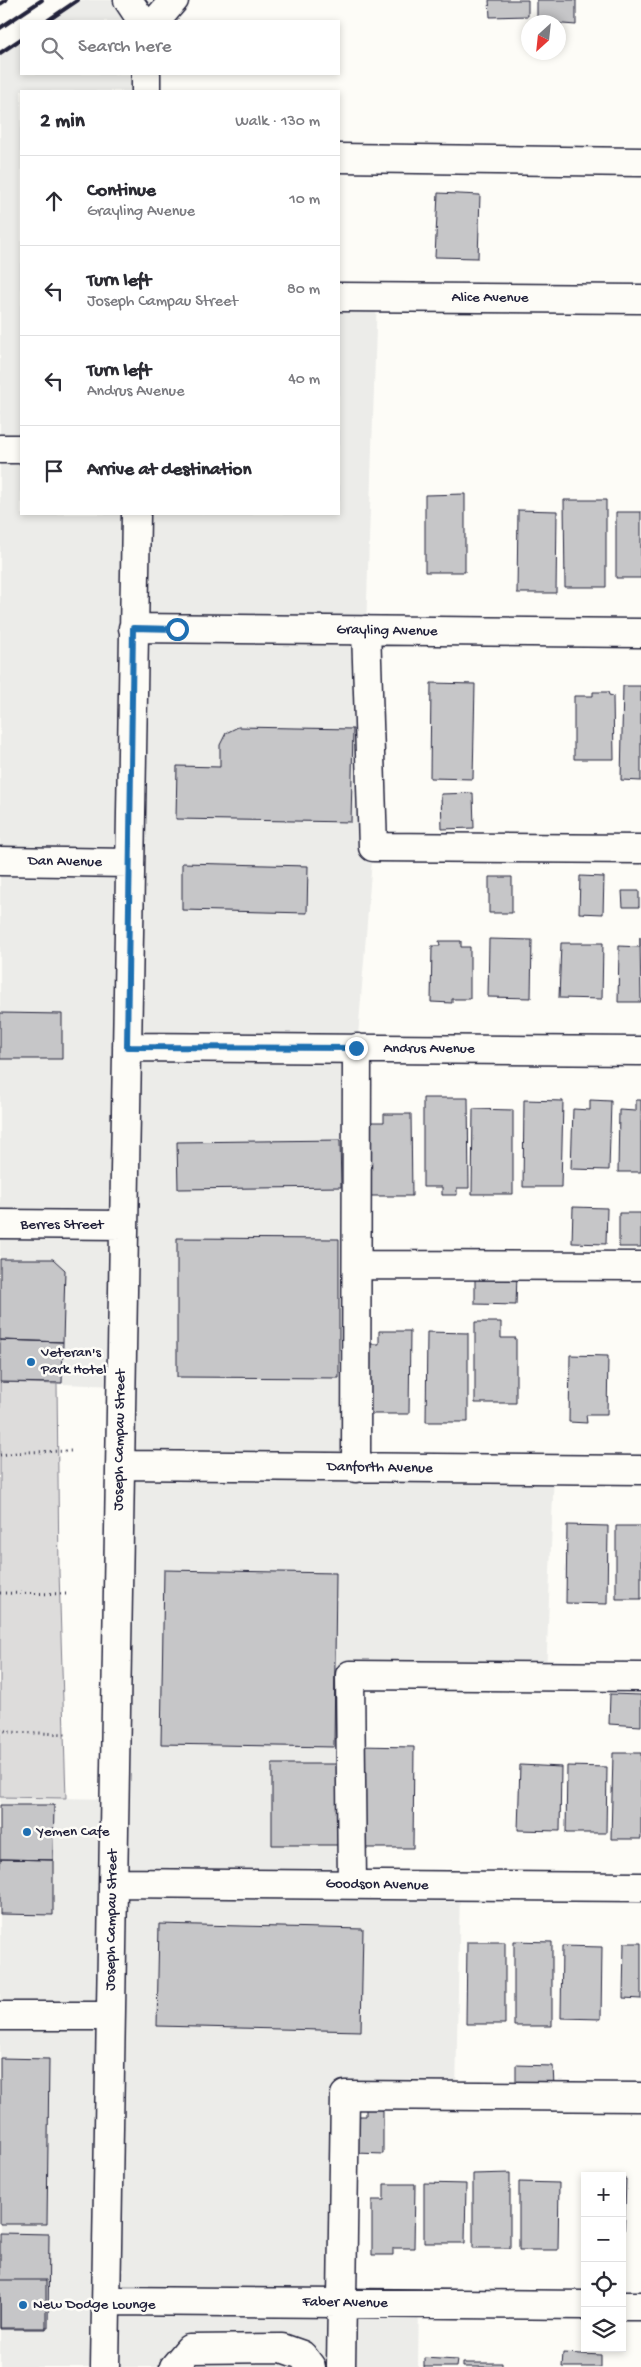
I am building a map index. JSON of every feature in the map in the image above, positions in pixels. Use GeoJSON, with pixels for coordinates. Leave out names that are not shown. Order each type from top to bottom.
{"type":"FeatureCollection","features":[{"type":"Feature","properties":{"kind":"street"},"geometry":{"type":"LineString","coordinates":[[128,0],[141,20]]}},
{"type":"Feature","properties":{"kind":"street"},"geometry":{"type":"LineString","coordinates":[[150,20],[154,0]]}},
{"type":"Feature","properties":{"kind":"street"},"geometry":{"type":"LineString","coordinates":[[157,20],[174,0]]}},
{"type":"Feature","properties":{"kind":"street"},"geometry":{"type":"LineString","coordinates":[[146,75],[146,90]]}},
{"type":"Feature","properties":{"kind":"street"},"geometry":{"type":"LineString","coordinates":[[340,158],[641,162]]}},
{"type":"Feature","properties":{"kind":"street","name":"Alice Avenue"},"geometry":{"type":"LineString","coordinates":[[340,297],[641,299]]}},
{"type":"Feature","properties":{"kind":"street"},"geometry":{"type":"LineString","coordinates":[[0,449],[20,449]]}},
{"type":"Feature","properties":{"kind":"street","name":"Joseph Campau Street"},"geometry":{"type":"LineString","coordinates":[[105,2367],[136,515]]}},
{"type":"Feature","properties":{"kind":"street","name":"Grayling Avenue"},"geometry":{"type":"LineString","coordinates":[[133,628],[641,633]]}},
{"type":"Feature","properties":{"kind":"street"},"geometry":{"type":"LineString","coordinates":[[366,630],[373,847],[641,849]]}},
{"type":"Feature","properties":{"kind":"street","name":"Dan Avenue"},"geometry":{"type":"LineString","coordinates":[[0,861],[129,863]]}},
{"type":"Feature","properties":{"kind":"street","name":"Andrus Avenue"},"geometry":{"type":"LineString","coordinates":[[127,1047],[641,1051]]}},
{"type":"Feature","properties":{"kind":"street"},"geometry":{"type":"LineString","coordinates":[[356,1048],[356,1468]]}},
{"type":"Feature","properties":{"kind":"street","name":"Berres Street"},"geometry":{"type":"LineString","coordinates":[[0,1224],[124,1225]]}},
{"type":"Feature","properties":{"kind":"street"},"geometry":{"type":"LineString","coordinates":[[357,1265],[641,1266]]}},
{"type":"Feature","properties":{"kind":"street","name":"Danforth Avenue"},"geometry":{"type":"LineString","coordinates":[[120,1464],[641,1470]]}},
{"type":"Feature","properties":{"kind":"street"},"geometry":{"type":"LineString","coordinates":[[352,1885],[350,1674],[641,1677]]}},
{"type":"Feature","properties":{"kind":"street","name":"Goodson Avenue"},"geometry":{"type":"LineString","coordinates":[[113,1883],[641,1888]]}},
{"type":"Feature","properties":{"kind":"street"},"geometry":{"type":"LineString","coordinates":[[0,2016],[110,2016]]}},
{"type":"Feature","properties":{"kind":"street"},"geometry":{"type":"LineString","coordinates":[[341,2367],[345,2095],[641,2097]]}},
{"type":"Feature","properties":{"kind":"street","name":"Faber Avenue"},"geometry":{"type":"LineString","coordinates":[[106,2301],[581,2305]]}},
{"type":"Feature","properties":{"kind":"street"},"geometry":{"type":"LineString","coordinates":[[626,2306],[641,2306]]}},
{"type":"Feature","properties":{"kind":"street"},"geometry":{"type":"LineString","coordinates":[[174,2367],[189,2349],[282,2348],[302,2355],[311,2367]]}},
{"type":"Feature","properties":{"kind":"path"},"geometry":{"type":"LineString","coordinates":[[0,1455],[24,1452],[71,1451]]}},
{"type":"Feature","properties":{"kind":"path"},"geometry":{"type":"LineString","coordinates":[[0,1593],[69,1594]]}},
{"type":"Feature","properties":{"kind":"path"},"geometry":{"type":"LineString","coordinates":[[0,1729],[8,1732],[67,1734]]}},
{"type":"Feature","properties":{"kind":"shaded area"},"geometry":{"type":"Polygon","coordinates":[[[78,0],[150,0],[148,20],[48,20],[78,0]]]}},
{"type":"Feature","properties":{"kind":"shaded area"},"geometry":{"type":"Polygon","coordinates":[[[20,40],[20,75],[146,75],[146,90],[20,90],[20,515],[340,515],[340,297],[377,297],[366,630],[373,847],[357,1049],[356,1468],[554,1470],[546,1676],[350,1675],[352,1885],[460,1886],[456,2095],[345,2095],[343,2303],[419,2304],[418,2367],[0,2367],[0,1797],[114,1799],[120,1386],[0,1382],[0,53],[20,40]]]}},
{"type":"Feature","properties":{"kind":"shaded area"},"geometry":{"type":"Polygon","coordinates":[[[0,1382],[57,1384],[59,1572],[66,1798],[0,1797],[0,1382]]]}},
{"type":"Feature","properties":{"kind":"building"},"geometry":{"type":"Polygon","coordinates":[[[489,0],[528,0],[528,15],[490,17],[489,0]]]}},
{"type":"Feature","properties":{"kind":"building"},"geometry":{"type":"Polygon","coordinates":[[[537,0],[576,0],[576,25],[566,24],[566,15],[537,15],[537,0]]]}},
{"type":"Feature","properties":{"kind":"building"},"geometry":{"type":"Polygon","coordinates":[[[438,193],[480,195],[478,258],[435,257],[438,193]]]}},
{"type":"Feature","properties":{"kind":"building"},"geometry":{"type":"Polygon","coordinates":[[[465,494],[465,572],[425,572],[425,495],[465,494]]]}},
{"type":"Feature","properties":{"kind":"building"},"geometry":{"type":"Polygon","coordinates":[[[564,500],[606,500],[606,587],[565,587],[564,500]]]}},
{"type":"Feature","properties":{"kind":"building"},"geometry":{"type":"Polygon","coordinates":[[[518,510],[557,511],[556,593],[517,593],[518,510]]]}},
{"type":"Feature","properties":{"kind":"building"},"geometry":{"type":"Polygon","coordinates":[[[616,512],[641,512],[641,578],[616,578],[616,512]]]}},
{"type":"Feature","properties":{"kind":"building"},"geometry":{"type":"Polygon","coordinates":[[[431,683],[475,684],[473,779],[430,778],[431,683]]]}},
{"type":"Feature","properties":{"kind":"building"},"geometry":{"type":"Polygon","coordinates":[[[623,686],[641,686],[641,781],[621,780],[623,686]]]}},
{"type":"Feature","properties":{"kind":"building"},"geometry":{"type":"Polygon","coordinates":[[[593,692],[608,692],[609,695],[613,696],[614,759],[574,759],[574,696],[593,696],[593,692]]]}},
{"type":"Feature","properties":{"kind":"building"},"geometry":{"type":"Polygon","coordinates":[[[238,727],[353,729],[351,822],[176,819],[177,766],[220,767],[220,745],[226,733],[238,727]]]}},
{"type":"Feature","properties":{"kind":"building"},"geometry":{"type":"Polygon","coordinates":[[[473,793],[474,828],[442,829],[441,794],[473,793]]]}},
{"type":"Feature","properties":{"kind":"building"},"geometry":{"type":"Polygon","coordinates":[[[182,863],[308,866],[307,913],[182,910],[182,863]]]}},
{"type":"Feature","properties":{"kind":"building"},"geometry":{"type":"Polygon","coordinates":[[[580,876],[604,877],[603,914],[579,913],[580,876]]]}},
{"type":"Feature","properties":{"kind":"building"},"geometry":{"type":"Polygon","coordinates":[[[489,877],[512,877],[512,913],[489,913],[489,877]]]}},
{"type":"Feature","properties":{"kind":"building"},"geometry":{"type":"Polygon","coordinates":[[[622,891],[639,891],[639,907],[623,907],[622,891]]]}},
{"type":"Feature","properties":{"kind":"building"},"geometry":{"type":"Polygon","coordinates":[[[640,937],[641,1002],[618,1002],[619,946],[640,947],[640,937]]]}},
{"type":"Feature","properties":{"kind":"building"},"geometry":{"type":"Polygon","coordinates":[[[489,939],[532,940],[531,998],[488,997],[489,939]]]}},
{"type":"Feature","properties":{"kind":"building"},"geometry":{"type":"Polygon","coordinates":[[[439,941],[461,941],[461,947],[470,947],[470,999],[452,999],[452,1003],[431,1002],[432,946],[440,946],[439,941]]]}},
{"type":"Feature","properties":{"kind":"building"},"geometry":{"type":"Polygon","coordinates":[[[561,943],[603,943],[602,999],[559,998],[561,943]]]}},
{"type":"Feature","properties":{"kind":"building"},"geometry":{"type":"Polygon","coordinates":[[[0,1013],[62,1014],[62,1059],[0,1059],[0,1013]]]}},
{"type":"Feature","properties":{"kind":"building"},"geometry":{"type":"Polygon","coordinates":[[[423,1098],[468,1098],[469,1188],[457,1188],[457,1195],[442,1195],[442,1187],[423,1187],[423,1098]]]}},
{"type":"Feature","properties":{"kind":"building"},"geometry":{"type":"Polygon","coordinates":[[[524,1100],[563,1101],[561,1187],[523,1187],[524,1100]]]}},
{"type":"Feature","properties":{"kind":"building"},"geometry":{"type":"Polygon","coordinates":[[[590,1100],[611,1101],[609,1170],[571,1169],[573,1109],[590,1110],[590,1100]]]}},
{"type":"Feature","properties":{"kind":"building"},"geometry":{"type":"Polygon","coordinates":[[[636,1100],[641,1100],[641,1172],[618,1172],[619,1110],[636,1111],[636,1100]]]}},
{"type":"Feature","properties":{"kind":"building"},"geometry":{"type":"Polygon","coordinates":[[[473,1109],[513,1110],[513,1194],[472,1194],[473,1109]]]}},
{"type":"Feature","properties":{"kind":"building"},"geometry":{"type":"Polygon","coordinates":[[[384,1114],[411,1114],[412,1196],[369,1196],[368,1122],[384,1122],[384,1114]]]}},
{"type":"Feature","properties":{"kind":"building"},"geometry":{"type":"Polygon","coordinates":[[[340,1140],[341,1187],[178,1189],[177,1142],[340,1140]]]}},
{"type":"Feature","properties":{"kind":"building"},"geometry":{"type":"Polygon","coordinates":[[[573,1207],[607,1208],[606,1244],[572,1243],[573,1207]]]}},
{"type":"Feature","properties":{"kind":"building"},"geometry":{"type":"Polygon","coordinates":[[[619,1213],[641,1213],[641,1247],[619,1247],[619,1213]]]}},
{"type":"Feature","properties":{"kind":"building"},"geometry":{"type":"Polygon","coordinates":[[[177,1238],[339,1239],[339,1378],[177,1377],[177,1238]]]}},
{"type":"Feature","properties":{"kind":"building"},"geometry":{"type":"Polygon","coordinates":[[[0,1259],[53,1259],[65,1270],[63,1342],[0,1340],[0,1259]]]}},
{"type":"Feature","properties":{"kind":"building"},"geometry":{"type":"Polygon","coordinates":[[[475,1274],[517,1275],[516,1305],[475,1304],[475,1274]]]}},
{"type":"Feature","properties":{"kind":"building"},"geometry":{"type":"Polygon","coordinates":[[[475,1322],[501,1322],[501,1338],[516,1338],[516,1403],[475,1403],[475,1322]]]}},
{"type":"Feature","properties":{"kind":"building"},"geometry":{"type":"Polygon","coordinates":[[[379,1331],[410,1331],[409,1414],[366,1414],[366,1344],[379,1344],[379,1331]]]}},
{"type":"Feature","properties":{"kind":"building"},"geometry":{"type":"Polygon","coordinates":[[[427,1332],[468,1333],[468,1422],[426,1422],[427,1332]]]}},
{"type":"Feature","properties":{"kind":"building","name":"Veteran's Park Hotel"},"geometry":{"type":"Polygon","coordinates":[[[0,1340],[63,1342],[62,1383],[0,1382],[0,1340]]]}},
{"type":"Feature","properties":{"kind":"building"},"geometry":{"type":"Polygon","coordinates":[[[570,1355],[608,1356],[607,1415],[586,1415],[587,1423],[569,1422],[570,1355]]]}},
{"type":"Feature","properties":{"kind":"building"},"geometry":{"type":"Polygon","coordinates":[[[567,1525],[608,1526],[607,1604],[566,1603],[567,1525]]]}},
{"type":"Feature","properties":{"kind":"building"},"geometry":{"type":"Polygon","coordinates":[[[616,1526],[641,1526],[641,1599],[616,1599],[616,1526]]]}},
{"type":"Feature","properties":{"kind":"building"},"geometry":{"type":"Polygon","coordinates":[[[164,1570],[336,1573],[334,1747],[161,1744],[164,1570]]]}},
{"type":"Feature","properties":{"kind":"building"},"geometry":{"type":"Polygon","coordinates":[[[610,1694],[641,1695],[641,1726],[609,1724],[610,1694]]]}},
{"type":"Feature","properties":{"kind":"building"},"geometry":{"type":"Polygon","coordinates":[[[358,1746],[414,1747],[413,1848],[357,1848],[358,1746]]]}},
{"type":"Feature","properties":{"kind":"building"},"geometry":{"type":"Polygon","coordinates":[[[613,1753],[641,1753],[641,1839],[611,1839],[613,1753]]]}},
{"type":"Feature","properties":{"kind":"building"},"geometry":{"type":"Polygon","coordinates":[[[272,1764],[342,1764],[342,1845],[272,1845],[272,1764]]]}},
{"type":"Feature","properties":{"kind":"building"},"geometry":{"type":"Polygon","coordinates":[[[520,1765],[561,1767],[560,1831],[518,1830],[520,1765]]]}},
{"type":"Feature","properties":{"kind":"building"},"geometry":{"type":"Polygon","coordinates":[[[567,1766],[607,1767],[606,1833],[566,1833],[567,1766]]]}},
{"type":"Feature","properties":{"kind":"building","name":"Yemen Cafe"},"geometry":{"type":"Polygon","coordinates":[[[0,1805],[54,1805],[53,1860],[0,1859],[0,1805]]]}},
{"type":"Feature","properties":{"kind":"building"},"geometry":{"type":"Polygon","coordinates":[[[0,1859],[53,1860],[53,1915],[0,1914],[0,1859]]]}},
{"type":"Feature","properties":{"kind":"building"},"geometry":{"type":"Polygon","coordinates":[[[159,1924],[363,1929],[361,2031],[157,2026],[159,1924]]]}},
{"type":"Feature","properties":{"kind":"building"},"geometry":{"type":"Polygon","coordinates":[[[514,1941],[552,1942],[552,2026],[514,2026],[514,1941]]]}},
{"type":"Feature","properties":{"kind":"building"},"geometry":{"type":"Polygon","coordinates":[[[467,1942],[505,1942],[505,2024],[466,2024],[467,1942]]]}},
{"type":"Feature","properties":{"kind":"building"},"geometry":{"type":"Polygon","coordinates":[[[624,1943],[641,1943],[641,1999],[623,1998],[624,1943]]]}},
{"type":"Feature","properties":{"kind":"building"},"geometry":{"type":"Polygon","coordinates":[[[562,1946],[602,1947],[601,2019],[561,2018],[562,1946]]]}},
{"type":"Feature","properties":{"kind":"building"},"geometry":{"type":"Polygon","coordinates":[[[0,2058],[49,2059],[47,2224],[0,2224],[0,2058]]]}},
{"type":"Feature","properties":{"kind":"building"},"geometry":{"type":"Polygon","coordinates":[[[516,2065],[553,2066],[554,2086],[516,2085],[516,2065]]]}},
{"type":"Feature","properties":{"kind":"building"},"geometry":{"type":"Polygon","coordinates":[[[366,2109],[383,2109],[383,2154],[356,2153],[356,2116],[366,2116],[366,2109]]]}},
{"type":"Feature","properties":{"kind":"building"},"geometry":{"type":"Polygon","coordinates":[[[510,2173],[510,2248],[473,2248],[473,2174],[510,2173]]]}},
{"type":"Feature","properties":{"kind":"building"},"geometry":{"type":"Polygon","coordinates":[[[519,2182],[559,2183],[558,2250],[519,2250],[519,2182]]]}},
{"type":"Feature","properties":{"kind":"building"},"geometry":{"type":"Polygon","coordinates":[[[424,2183],[466,2184],[465,2243],[424,2243],[424,2183]]]}},
{"type":"Feature","properties":{"kind":"building"},"geometry":{"type":"Polygon","coordinates":[[[384,2184],[415,2184],[414,2248],[393,2248],[393,2255],[372,2255],[372,2200],[384,2200],[384,2184]]]}},
{"type":"Feature","properties":{"kind":"building"},"geometry":{"type":"Polygon","coordinates":[[[0,2233],[49,2234],[48,2328],[0,2328],[0,2233]]]}},
{"type":"Feature","properties":{"kind":"building","name":"New Dodge Lounge"},"geometry":{"type":"Polygon","coordinates":[[[0,2280],[46,2280],[46,2329],[0,2329],[0,2280]]]}},
{"type":"Feature","properties":{"kind":"building"},"geometry":{"type":"Polygon","coordinates":[[[563,2353],[601,2355],[601,2367],[562,2367],[563,2353]]]}},
{"type":"Feature","properties":{"kind":"building"},"geometry":{"type":"Polygon","coordinates":[[[424,2358],[457,2360],[456,2367],[424,2367],[424,2358]]]}},
{"type":"Feature","properties":{"kind":"building"},"geometry":{"type":"Polygon","coordinates":[[[463,2363],[502,2363],[502,2367],[463,2367],[463,2363]]]}},
{"type":"Feature","properties":{"kind":"railway"},"geometry":{"type":"LineString","coordinates":[[0,4],[6,0]]}},
{"type":"Feature","properties":{"kind":"railway"},"geometry":{"type":"LineString","coordinates":[[0,28],[42,0]]}},
{"type":"Feature","properties":{"kind":"railway"},"geometry":{"type":"LineString","coordinates":[[48,20],[78,0]]}},
{"type":"Feature","properties":{"kind":"railway"},"geometry":{"type":"LineString","coordinates":[[0,53],[20,40]]}},
{"type":"Feature","properties":{"kind":"place","name":"Veteran's Park Hotel"},"geometry":{"type":"Point","coordinates":[31,1362]}},
{"type":"Feature","properties":{"kind":"place","name":"Yemen Cafe"},"geometry":{"type":"Point","coordinates":[27,1832]}},
{"type":"Feature","properties":{"kind":"place","name":"New Dodge Lounge"},"geometry":{"type":"Point","coordinates":[23,2305]}},
{"type":"Feature","properties":{"kind":"route"},"geometry":{"type":"LineString","coordinates":[[177,629],[133,628],[127,1047],[356,1048]]}}]}
